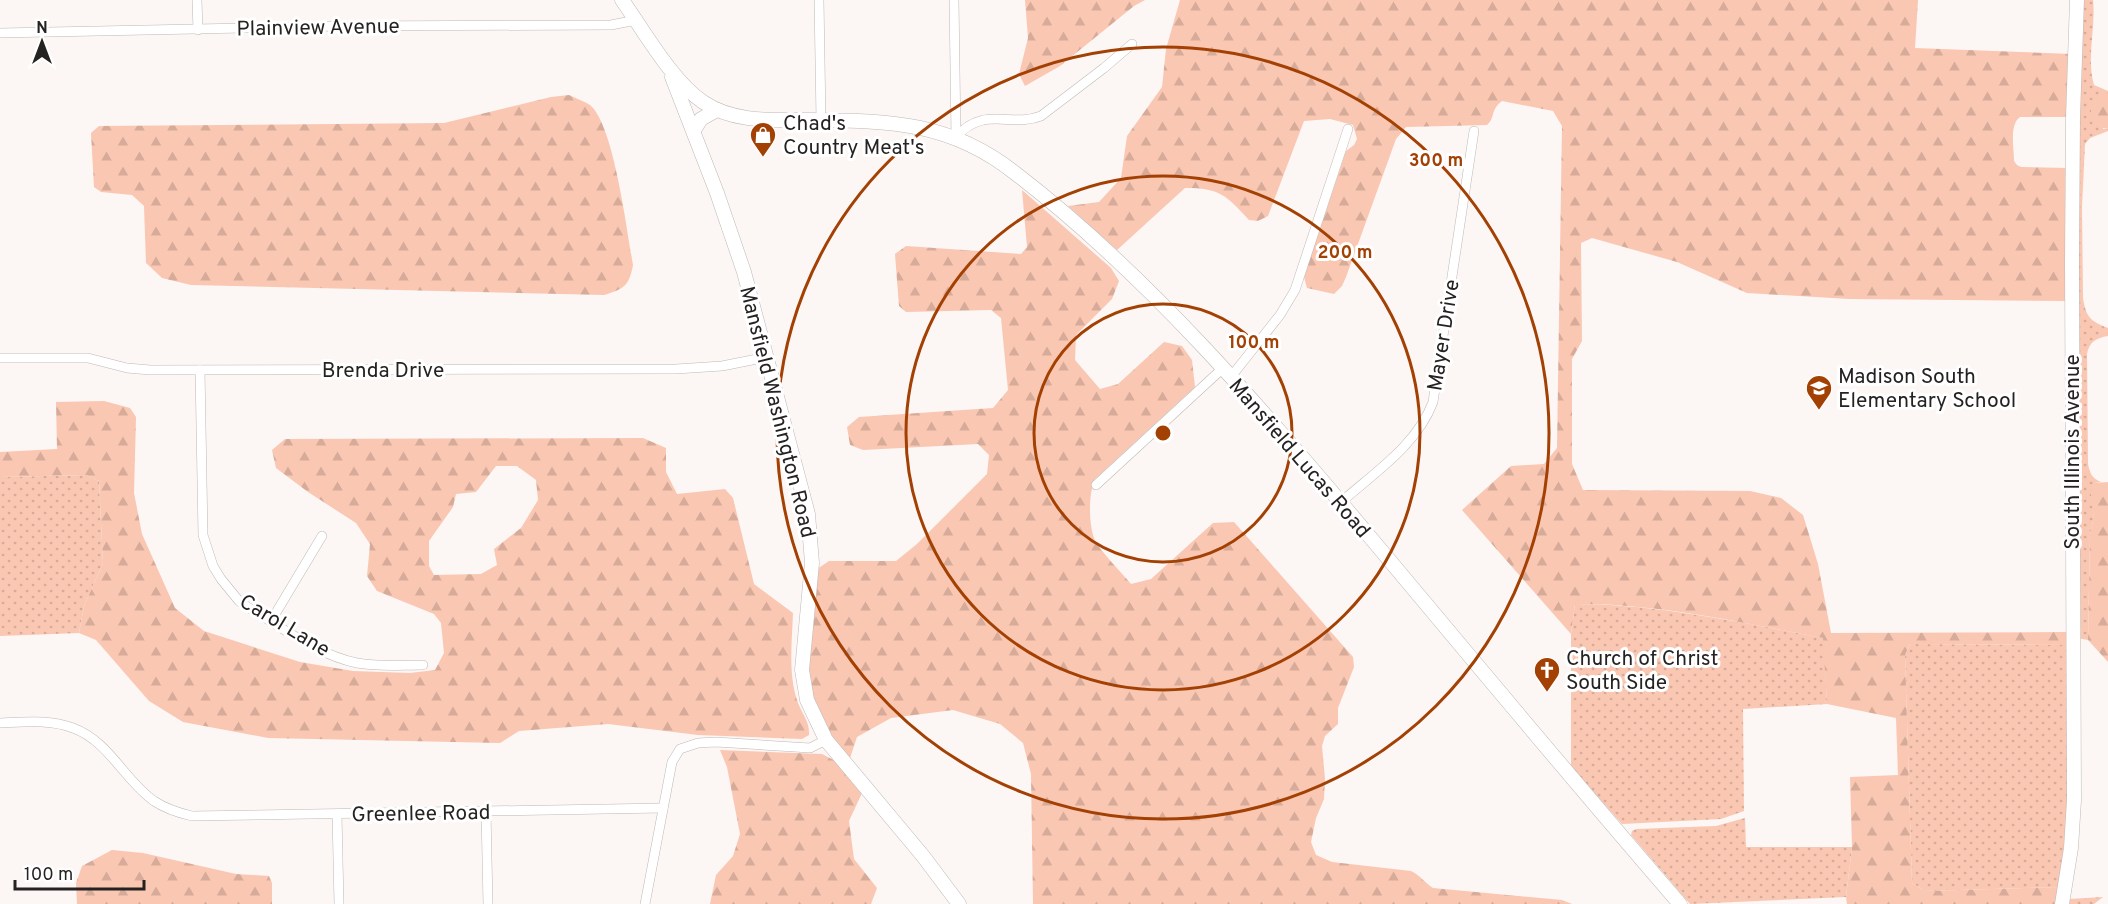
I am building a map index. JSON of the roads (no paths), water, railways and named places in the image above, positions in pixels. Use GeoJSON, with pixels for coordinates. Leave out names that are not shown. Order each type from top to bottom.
{"type":"FeatureCollection","features":[{"type":"Feature","properties":{"kind":"street"},"geometry":{"type":"LineString","coordinates":[[197,0],[198,30]]}},
{"type":"Feature","properties":{"kind":"street"},"geometry":{"type":"LineString","coordinates":[[622,0],[683,84],[711,107],[694,130]]}},
{"type":"Feature","properties":{"kind":"street"},"geometry":{"type":"LineString","coordinates":[[819,0],[820,120]]}},
{"type":"Feature","properties":{"kind":"street"},"geometry":{"type":"LineString","coordinates":[[954,0],[956,137]]}},
{"type":"Feature","properties":{"kind":"street","name":"South Illinois Avenue"},"geometry":{"type":"LineString","coordinates":[[2062,904],[2072,848],[2074,800],[2072,261],[2077,0]]}},
{"type":"Feature","properties":{"kind":"street","name":"Plainview Avenue"},"geometry":{"type":"LineString","coordinates":[[0,33],[352,26],[611,25],[636,20]]}},
{"type":"Feature","properties":{"kind":"street"},"geometry":{"type":"LineString","coordinates":[[956,137],[964,128],[978,121],[1041,116],[1132,44]]}},
{"type":"Feature","properties":{"kind":"street","name":"Mansfield Washington Road"},"geometry":{"type":"LineString","coordinates":[[665,61],[694,130],[732,235],[767,357],[811,528],[812,563],[802,657],[803,682],[812,714],[826,740],[960,904]]}},
{"type":"Feature","properties":{"kind":"street","name":"Mansfield Lucas Road"},"geometry":{"type":"LineString","coordinates":[[711,107],[732,116],[754,119],[892,123],[926,129],[956,137],[1006,165],[1148,290],[1226,374],[1340,503],[1556,762],[1680,904]]}},
{"type":"Feature","properties":{"kind":"street"},"geometry":{"type":"LineString","coordinates":[[1096,485],[1226,374],[1280,315],[1295,290],[1347,129]]}},
{"type":"Feature","properties":{"kind":"street","name":"Mayer Drive"},"geometry":{"type":"LineString","coordinates":[[1340,503],[1410,440],[1424,422],[1431,408],[1436,389],[1474,131]]}},
{"type":"Feature","properties":{"kind":"street","name":"Brenda Drive"},"geometry":{"type":"LineString","coordinates":[[0,358],[78,358],[101,360],[127,368],[200,370],[676,369],[722,366],[767,357]]}},
{"type":"Feature","properties":{"kind":"street","name":"Carol Lane"},"geometry":{"type":"LineString","coordinates":[[200,370],[203,535],[213,566],[230,591],[239,601],[323,651],[356,663],[423,665]]}},
{"type":"Feature","properties":{"kind":"street"},"geometry":{"type":"LineString","coordinates":[[271,621],[322,536]]}},
{"type":"Feature","properties":{"kind":"street","name":"Greenlee Road"},"geometry":{"type":"LineString","coordinates":[[0,723],[53,723],[86,734],[103,747],[153,800],[177,813],[192,816],[663,808]]}},
{"type":"Feature","properties":{"kind":"street"},"geometry":{"type":"LineString","coordinates":[[645,904],[672,762],[680,749],[698,743],[716,742],[810,748],[826,740]]}},
{"type":"Feature","properties":{"kind":"street"},"geometry":{"type":"LineString","coordinates":[[486,812],[488,904]]}},
{"type":"Feature","properties":{"kind":"street"},"geometry":{"type":"LineString","coordinates":[[337,814],[339,904]]}},
{"type":"Feature","properties":{"kind":"place","name":"Chad's Country Meat's"},"geometry":{"type":"Point","coordinates":[763,158]}},
{"type":"Feature","properties":{"kind":"place","name":"Madison South Elementary School"},"geometry":{"type":"Point","coordinates":[1819,411]}},
{"type":"Feature","properties":{"kind":"place","name":"Church of Christ South Side"},"geometry":{"type":"Point","coordinates":[1547,693]}}]}
